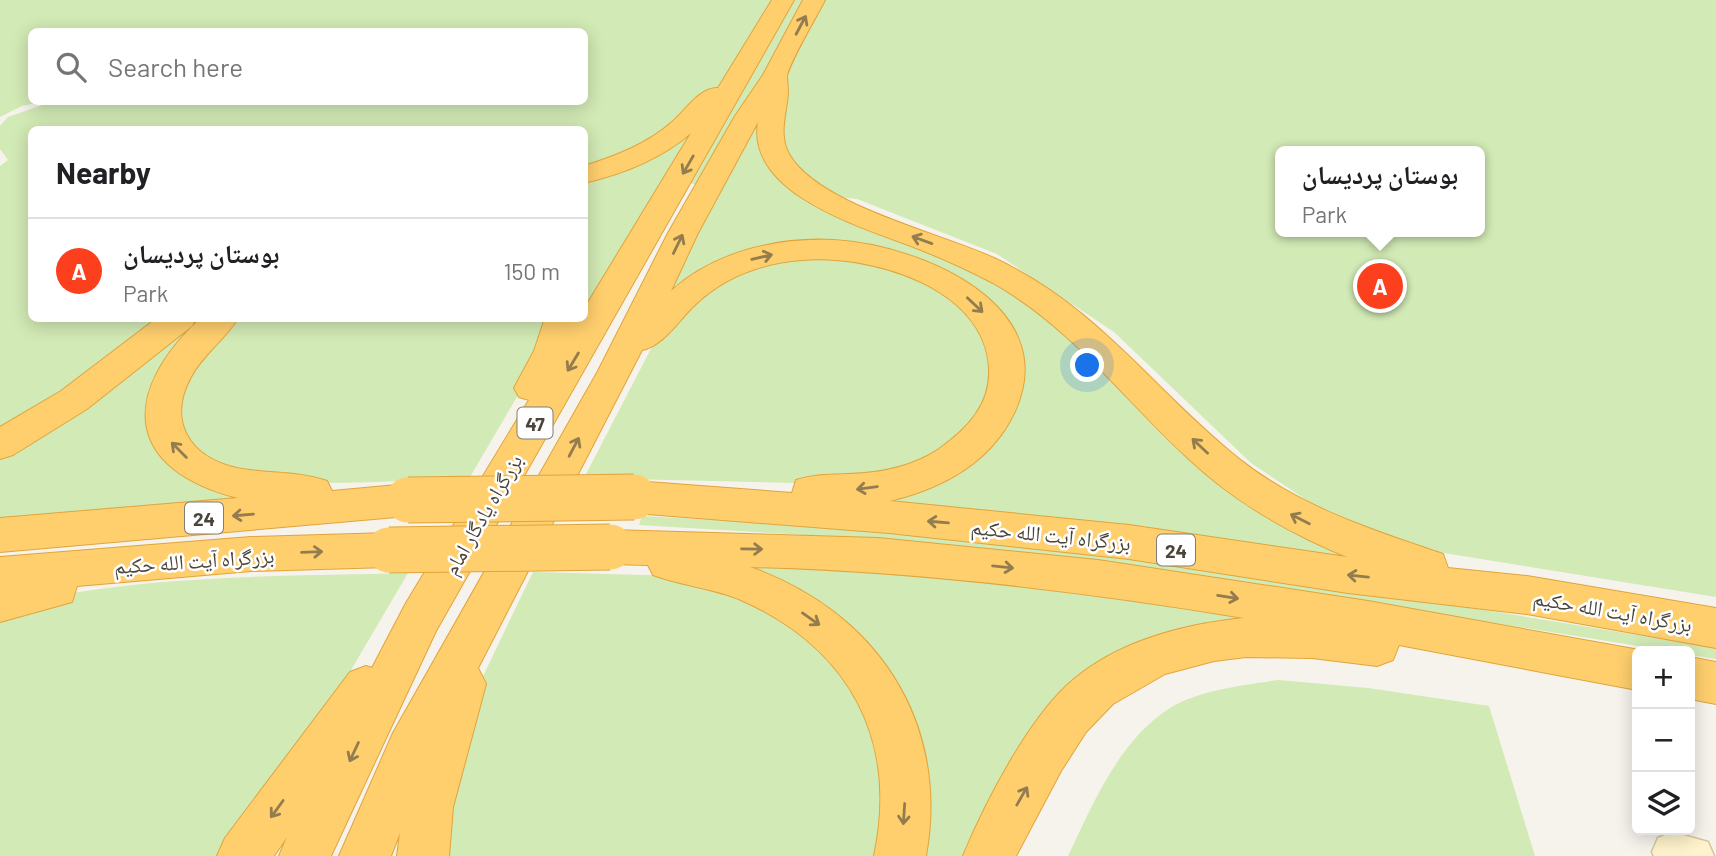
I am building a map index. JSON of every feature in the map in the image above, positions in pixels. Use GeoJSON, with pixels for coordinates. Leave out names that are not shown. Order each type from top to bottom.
{"type":"FeatureCollection","features":[{"type":"Feature","properties":{"kind":"highway","name":"بزرگراه یادگار امام"},"geometry":{"type":"LineString","coordinates":[[365,856],[410,750],[615,371],[683,233],[748,117],[757,75],[783,0]]}},
{"type":"Feature","properties":{"kind":"highway","name":"بزرگراه یادگار امام"},"geometry":{"type":"LineString","coordinates":[[305,856],[421,617],[502,480],[757,75],[814,0]]}},
{"type":"Feature","properties":{"kind":"highway"},"geometry":{"type":"LineString","coordinates":[[588,174],[626,161],[665,141],[757,75],[777,94],[769,123],[770,144],[781,163],[806,188],[851,212],[956,252],[1035,293],[1094,340],[1223,467],[1284,511],[1355,545],[1527,595]]}},
{"type":"Feature","properties":{"kind":"highway"},"geometry":{"type":"LineString","coordinates":[[615,371],[664,316],[704,281],[748,260],[802,250],[824,249],[867,254],[914,267],[934,276],[957,289],[986,315],[1005,352],[1007,383],[998,413],[978,439],[958,457],[921,476],[897,484],[855,490],[634,497]]}},
{"type":"Feature","properties":{"kind":"highway"},"geometry":{"type":"LineString","coordinates":[[0,445],[74,400],[175,322]]}},
{"type":"Feature","properties":{"kind":"highway"},"geometry":{"type":"LineString","coordinates":[[218,322],[183,359],[165,393],[163,412],[166,432],[176,451],[214,476],[265,488],[408,500]]}},
{"type":"Feature","properties":{"kind":"highway"},"geometry":{"type":"LineString","coordinates":[[502,480],[506,438],[551,351],[561,322]]}},
{"type":"Feature","properties":{"kind":"highway","name":"بزرگراه آیت الله حکیم"},"geometry":{"type":"LineString","coordinates":[[634,497],[1012,529],[1129,542],[1348,575],[1527,595],[1716,628]]}},
{"type":"Feature","properties":{"kind":"highway","name":"24"},"geometry":{"type":"LineString","coordinates":[[408,500],[634,497]]}},
{"type":"Feature","properties":{"kind":"highway","name":"بزرگراه آیت الله حکیم"},"geometry":{"type":"LineString","coordinates":[[0,535],[408,500]]}},
{"type":"Feature","properties":{"kind":"highway"},"geometry":{"type":"LineString","coordinates":[[610,547],[723,576],[768,593],[833,635],[858,660],[881,696],[899,738],[906,792],[900,856]]}},
{"type":"Feature","properties":{"kind":"highway","name":"بزرگراه آیت الله حکیم"},"geometry":{"type":"LineString","coordinates":[[0,575],[251,554],[610,547],[813,550],[919,558],[1080,576],[1329,614],[1632,668]]}},
{"type":"Feature","properties":{"kind":"highway"},"geometry":{"type":"LineString","coordinates":[[0,603],[51,590],[140,578],[251,554]]}},
{"type":"Feature","properties":{"kind":"highway"},"geometry":{"type":"LineString","coordinates":[[243,856],[357,699],[421,617]]}},
{"type":"Feature","properties":{"kind":"highway"},"geometry":{"type":"LineString","coordinates":[[423,856],[428,807],[480,621]]}},
{"type":"Feature","properties":{"kind":"highway"},"geometry":{"type":"LineString","coordinates":[[989,856],[1057,736],[1085,698],[1140,662],[1181,647],[1217,639],[1258,637],[1340,641],[1632,682]]}},
{"type":"Feature","properties":{"kind":"highway"},"geometry":{"type":"LineString","coordinates":[[1695,679],[1716,683]]}},
{"type":"Feature","properties":{"kind":"highway"},"geometry":{"type":"LineString","coordinates":[[1695,692],[1716,694]]}},
{"type":"Feature","properties":{"kind":"green space"},"geometry":{"type":"Polygon","coordinates":[[[0,0],[1716,0],[1716,597],[1419,549],[1320,509],[1251,463],[1114,332],[997,254],[857,199],[807,194],[1024,295],[1116,372],[1377,563],[774,499],[935,480],[1016,368],[931,268],[771,249],[646,326],[720,186],[668,182],[588,312],[588,126],[28,126],[28,322],[168,322],[0,434],[0,166],[8,160],[0,149],[0,126],[8,117],[42,105],[588,105],[588,28],[28,28],[28,105],[0,117],[0,0]]]}},
{"type":"Feature","properties":{"kind":"green space"},"geometry":{"type":"Polygon","coordinates":[[[790,256],[862,258],[930,282],[988,332],[992,400],[945,455],[836,484],[584,478],[656,339],[704,287],[790,256]]]}},
{"type":"Feature","properties":{"kind":"green space"},"geometry":{"type":"Polygon","coordinates":[[[185,322],[212,322],[160,446],[277,496],[0,521],[0,452],[185,322]]]}},
{"type":"Feature","properties":{"kind":"green space"},"geometry":{"type":"Polygon","coordinates":[[[230,322],[553,322],[531,373],[470,477],[317,482],[275,479],[237,472],[206,459],[184,439],[179,423],[177,392],[230,322]]]}},
{"type":"Feature","properties":{"kind":"green space"},"geometry":{"type":"Polygon","coordinates":[[[642,516],[947,533],[1314,582],[1716,648],[1716,659],[1695,656],[1695,646],[1639,646],[1085,558],[870,539],[639,525],[642,516]]]}},
{"type":"Feature","properties":{"kind":"green space"},"geometry":{"type":"Polygon","coordinates":[[[691,557],[1014,580],[1376,639],[1145,647],[974,856],[912,856],[893,695],[691,557]]]}},
{"type":"Feature","properties":{"kind":"green space"},"geometry":{"type":"Polygon","coordinates":[[[533,572],[682,576],[800,623],[877,718],[885,856],[436,856],[474,695],[533,572]]]}},
{"type":"Feature","properties":{"kind":"green space"},"geometry":{"type":"Polygon","coordinates":[[[408,573],[334,699],[228,856],[0,856],[0,610],[59,595],[152,583],[408,573]]]}},
{"type":"Feature","properties":{"kind":"green space"},"geometry":{"type":"Polygon","coordinates":[[[1278,680],[1368,688],[1489,706],[1535,856],[1068,856],[1109,774],[1136,737],[1152,721],[1170,708],[1194,697],[1222,689],[1278,680]]]}},
{"type":"Feature","properties":{"kind":"place","name":"بوستان پردیسان"},"geometry":{"type":"Point","coordinates":[1380,286]}}]}
